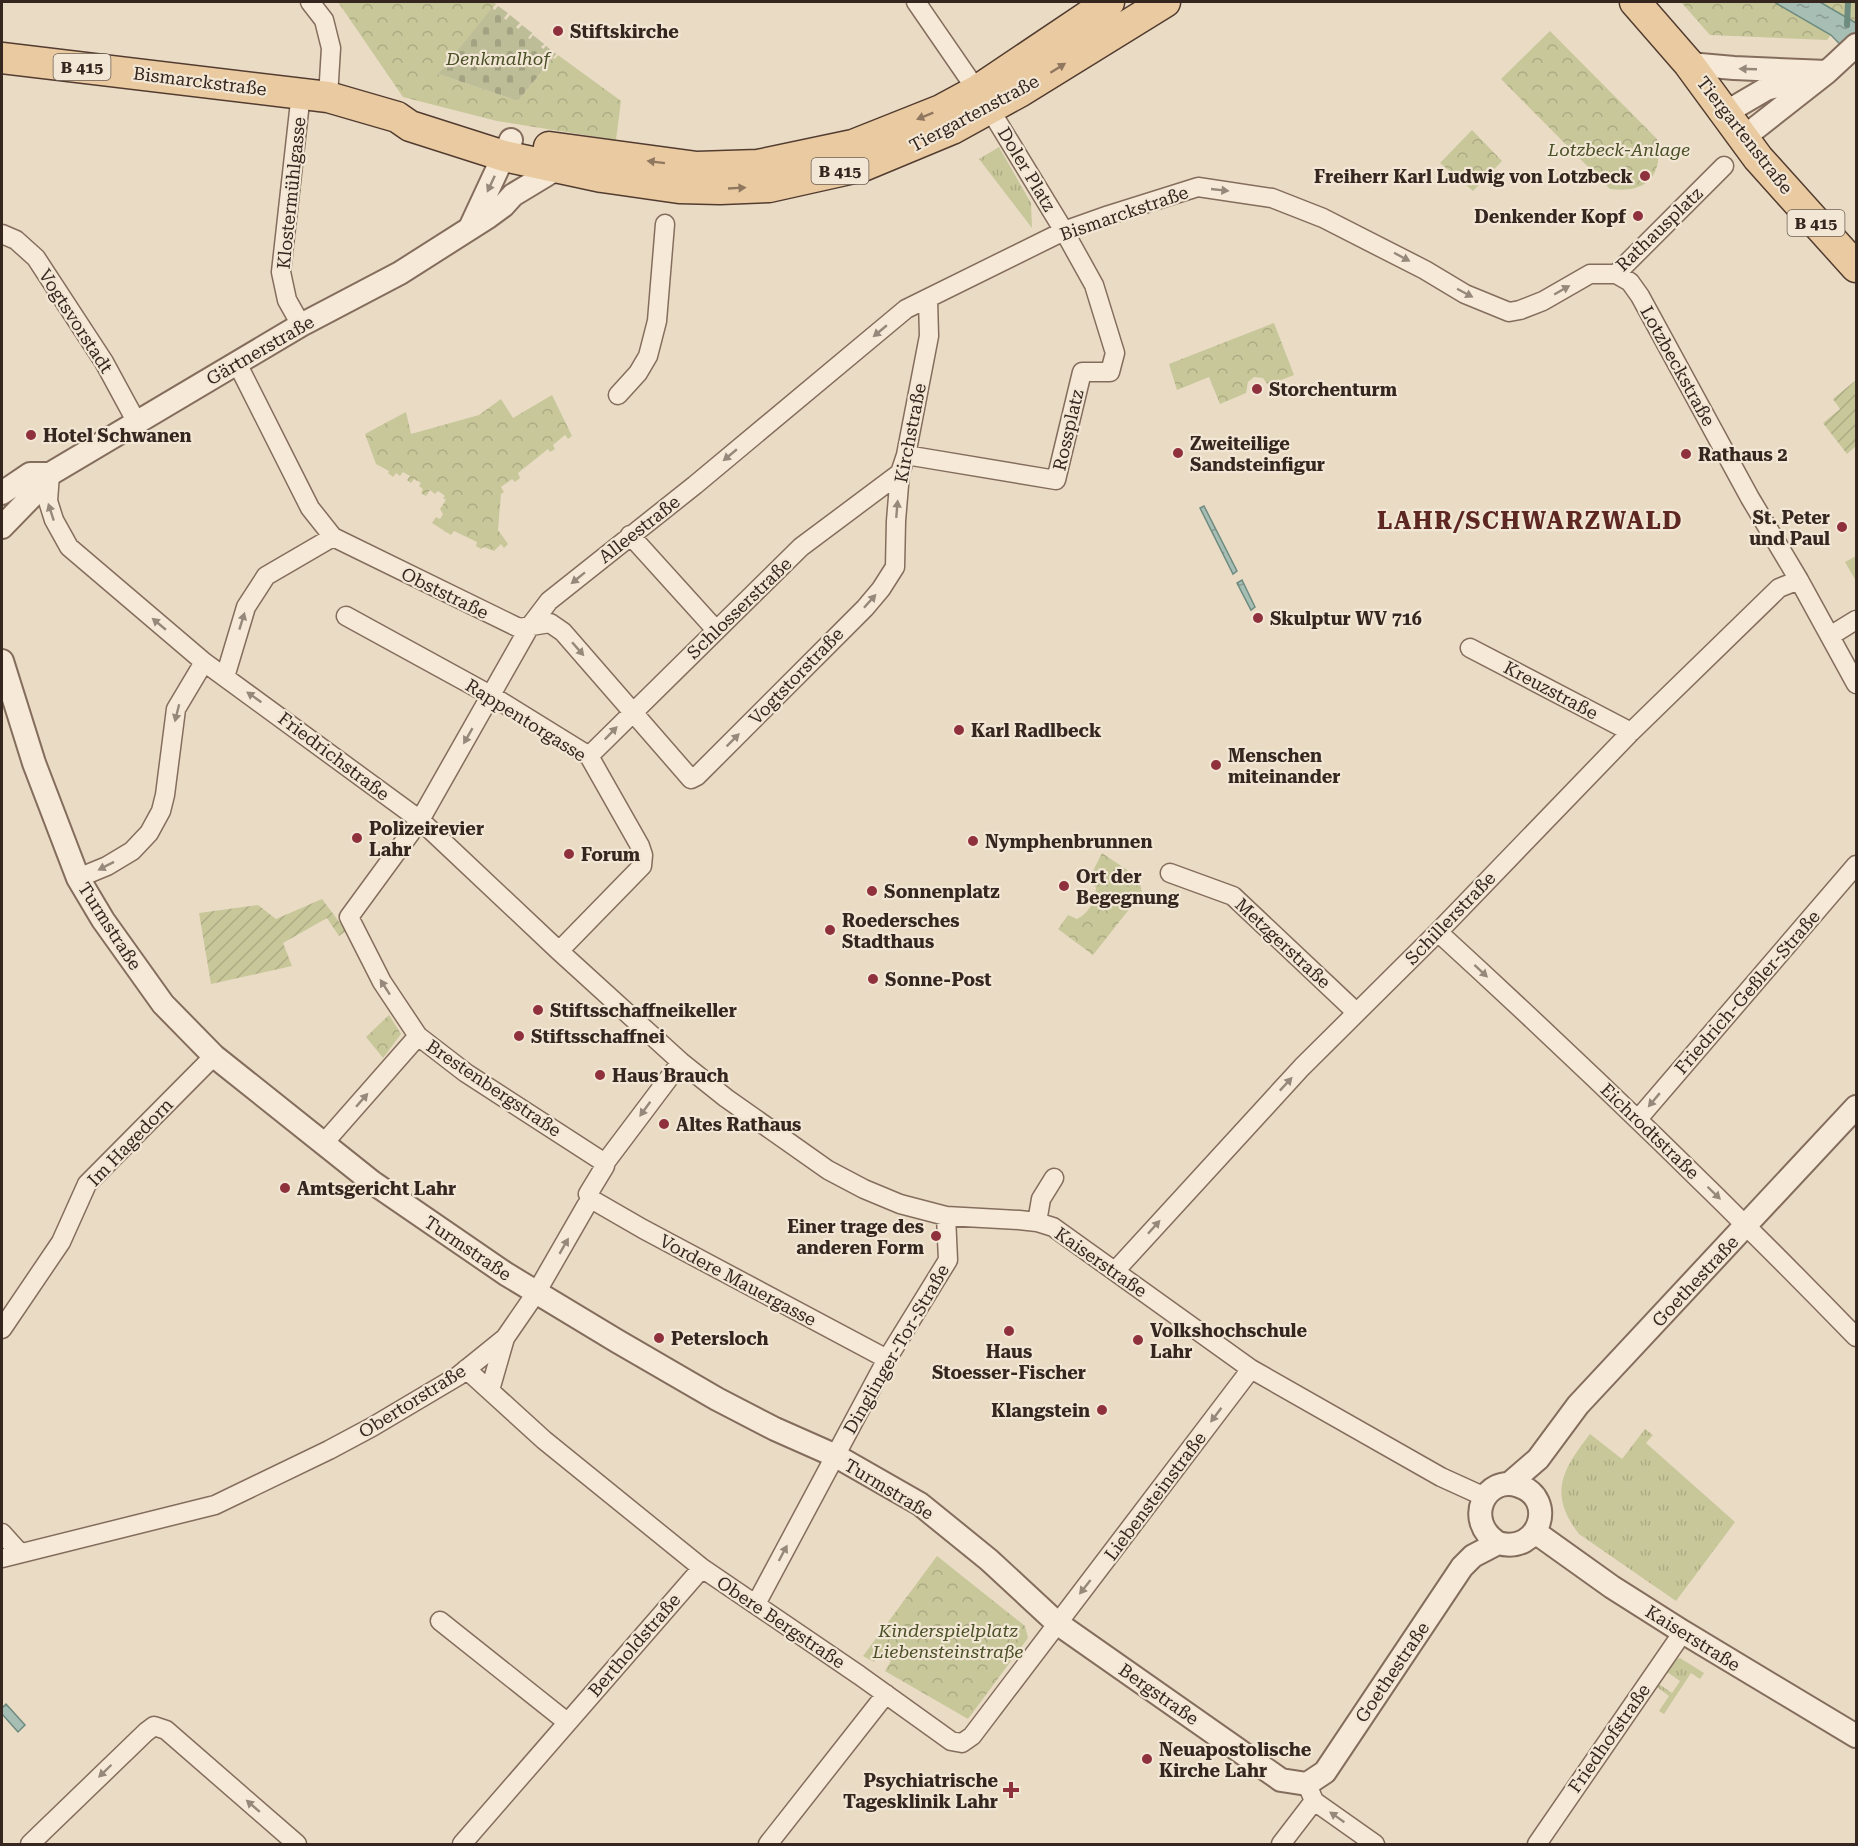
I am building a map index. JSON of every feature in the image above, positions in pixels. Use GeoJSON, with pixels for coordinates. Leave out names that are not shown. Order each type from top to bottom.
{"type":"FeatureCollection","features":[{"type":"Feature","properties":{"kind":"main road","name":"Tiergartenstraße"},"geometry":{"type":"LineString","coordinates":[[511,152],[556,169],[679,188],[769,187],[863,166],[952,129],[983,99],[1109,2]]}},
{"type":"Feature","properties":{"kind":"main road","name":"Tiergartenstraße"},"geometry":{"type":"LineString","coordinates":[[511,152],[550,148],[697,167],[758,165],[853,145],[941,110],[1021,91],[1165,2]]}},
{"type":"Feature","properties":{"kind":"main road","name":"Tiergartenstraße"},"geometry":{"type":"LineString","coordinates":[[1635,2],[1689,64],[1758,158],[1857,267]]}},
{"type":"Feature","properties":{"kind":"main road","name":"Bismarckstraße"},"geometry":{"type":"LineString","coordinates":[[2,58],[314,95],[397,117],[410,126],[511,152]]}},
{"type":"Feature","properties":{"kind":"street","name":"Klostermühlgasse"},"geometry":{"type":"LineString","coordinates":[[302,326],[287,300],[281,272],[314,95],[331,48],[324,20],[310,2]]}},
{"type":"Feature","properties":{"kind":"street","name":"Doler Platz"},"geometry":{"type":"LineString","coordinates":[[916,2],[983,99],[1064,231]]}},
{"type":"Feature","properties":{"kind":"street"},"geometry":{"type":"LineString","coordinates":[[1743,138],[1827,72],[1851,50]]}},
{"type":"Feature","properties":{"kind":"street"},"geometry":{"type":"LineString","coordinates":[[1689,64],[1827,72]]}},
{"type":"Feature","properties":{"kind":"street"},"geometry":{"type":"LineString","coordinates":[[1725,113],[1766,89],[1827,72]]}},
{"type":"Feature","properties":{"kind":"street"},"geometry":{"type":"LineString","coordinates":[[511,152],[516,181],[513,195]]}},
{"type":"Feature","properties":{"kind":"street"},"geometry":{"type":"LineString","coordinates":[[470,228],[511,152]]}},
{"type":"Feature","properties":{"kind":"street","name":"Rathausplatz"},"geometry":{"type":"LineString","coordinates":[[1425,270],[1465,294],[1509,312],[1520,310],[1543,301],[1590,274],[1617,274],[1724,166]]}},
{"type":"Feature","properties":{"kind":"street","name":"Gärtnerstraße"},"geometry":{"type":"LineString","coordinates":[[2,527],[39,489],[50,474],[237,363],[400,273],[503,206],[513,195],[556,169]]}},
{"type":"Feature","properties":{"kind":"street","name":"Bismarckstraße"},"geometry":{"type":"LineString","coordinates":[[928,299],[1064,231],[1198,187],[1272,198],[1323,218],[1425,270]]}},
{"type":"Feature","properties":{"kind":"street"},"geometry":{"type":"LineString","coordinates":[[618,395],[638,373],[648,356],[657,321],[665,224]]}},
{"type":"Feature","properties":{"kind":"street","name":"Rossplatz"},"geometry":{"type":"LineString","coordinates":[[906,454],[1056,480],[1082,372],[1110,372],[1115,354],[1094,285],[1064,231]]}},
{"type":"Feature","properties":{"kind":"street","name":"Vogtsvorstadt"},"geometry":{"type":"LineString","coordinates":[[2,234],[16,240],[36,258],[104,362],[136,422]]}},
{"type":"Feature","properties":{"kind":"street","name":"Lotzbeckstraße"},"geometry":{"type":"LineString","coordinates":[[1617,274],[1629,282],[1640,296],[1750,498],[1857,684]]}},
{"type":"Feature","properties":{"kind":"street","name":"Kirchstraße"},"geometry":{"type":"LineString","coordinates":[[895,567],[900,473],[906,454],[929,336],[928,299]]}},
{"type":"Feature","properties":{"kind":"street","name":"Alleestraße"},"geometry":{"type":"LineString","coordinates":[[420,819],[530,626],[549,601],[695,484],[906,309],[928,299]]}},
{"type":"Feature","properties":{"kind":"street","name":"Obststraße"},"geometry":{"type":"LineString","coordinates":[[237,363],[310,508],[333,537],[519,628],[550,623],[563,632],[691,779]]}},
{"type":"Feature","properties":{"kind":"street","name":"Schlosserstraße"},"geometry":{"type":"LineString","coordinates":[[588,756],[801,547],[900,473]]}},
{"type":"Feature","properties":{"kind":"street","name":"Gärtnerstraße"},"geometry":{"type":"LineString","coordinates":[[2,493],[30,474],[50,474]]}},
{"type":"Feature","properties":{"kind":"street","name":"Friedrichstraße"},"geometry":{"type":"LineString","coordinates":[[50,474],[48,501],[54,520],[69,547],[204,662],[420,819],[676,1058]]}},
{"type":"Feature","properties":{"kind":"street"},"geometry":{"type":"LineString","coordinates":[[630,535],[716,630]]}},
{"type":"Feature","properties":{"kind":"street"},"geometry":{"type":"LineString","coordinates":[[225,677],[246,607],[266,576],[333,537]]}},
{"type":"Feature","properties":{"kind":"street","name":"Vogtstorstraße"},"geometry":{"type":"LineString","coordinates":[[691,779],[697,777],[865,608],[895,567]]}},
{"type":"Feature","properties":{"kind":"street","name":"Schillerstraße"},"geometry":{"type":"LineString","coordinates":[[1115,1270],[1302,1067],[1438,932],[1631,732],[1779,588],[1799,580]]}},
{"type":"Feature","properties":{"kind":"street","name":"Rappentorgasse"},"geometry":{"type":"LineString","coordinates":[[346,616],[492,696],[588,756],[640,846],[643,855],[642,866],[559,951]]}},
{"type":"Feature","properties":{"kind":"street"},"geometry":{"type":"LineString","coordinates":[[1830,636],[1857,620]]}},
{"type":"Feature","properties":{"kind":"street","name":"Kreuzstraße"},"geometry":{"type":"LineString","coordinates":[[1470,648],[1631,732]]}},
{"type":"Feature","properties":{"kind":"street","name":"Turmstraße"},"geometry":{"type":"LineString","coordinates":[[2,661],[34,763],[78,878],[103,920],[163,1004],[214,1056],[372,1182],[536,1293],[717,1399],[775,1429],[836,1456],[920,1504],[989,1560],[1057,1623]]}},
{"type":"Feature","properties":{"kind":"street"},"geometry":{"type":"LineString","coordinates":[[78,878],[107,866],[132,851],[149,833],[161,811],[165,795],[176,709],[204,662]]}},
{"type":"Feature","properties":{"kind":"street","name":"Brestenbergstraße"},"geometry":{"type":"LineString","coordinates":[[420,819],[349,917],[382,982],[418,1036],[466,1073],[605,1163]]}},
{"type":"Feature","properties":{"kind":"street","name":"Friedrich-Geßler-Straße"},"geometry":{"type":"LineString","coordinates":[[1638,1119],[1857,865]]}},
{"type":"Feature","properties":{"kind":"street","name":"Metzgerstraße"},"geometry":{"type":"LineString","coordinates":[[1170,873],[1233,896],[1356,1012]]}},
{"type":"Feature","properties":{"kind":"street","name":"Eichrodtstraße"},"geometry":{"type":"LineString","coordinates":[[1438,932],[1748,1225],[1857,1337]]}},
{"type":"Feature","properties":{"kind":"street"},"geometry":{"type":"LineString","coordinates":[[323,1144],[418,1036]]}},
{"type":"Feature","properties":{"kind":"street","name":"Im Hagedorn"},"geometry":{"type":"LineString","coordinates":[[2,1329],[61,1242],[87,1184],[214,1056]]}},
{"type":"Feature","properties":{"kind":"street","name":"Obertorstraße"},"geometry":{"type":"LineString","coordinates":[[2,1558],[215,1505],[294,1468],[372,1427],[466,1369],[506,1338],[536,1293],[591,1199],[588,1194],[605,1163],[676,1058]]}},
{"type":"Feature","properties":{"kind":"street","name":"Kaiserstraße"},"geometry":{"type":"LineString","coordinates":[[676,1058],[726,1098],[828,1170],[864,1189],[900,1204],[946,1216],[1037,1222],[1063,1233],[1251,1369],[1441,1477],[1485,1497]]}},
{"type":"Feature","properties":{"kind":"street","name":"Goethestraße"},"geometry":{"type":"LineString","coordinates":[[1311,1792],[1462,1567],[1491,1536],[1479,1513],[1485,1497],[1491,1490],[1509,1484],[1538,1458],[1578,1405],[1857,1107]]}},
{"type":"Feature","properties":{"kind":"street"},"geometry":{"type":"LineString","coordinates":[[1037,1222],[1041,1199],[1054,1178]]}},
{"type":"Feature","properties":{"kind":"street","name":"Vordere Mauergasse"},"geometry":{"type":"LineString","coordinates":[[591,1199],[633,1224],[887,1359]]}},
{"type":"Feature","properties":{"kind":"street","name":"Dinglinger-Tor-Straße"},"geometry":{"type":"LineString","coordinates":[[756,1604],[887,1359],[948,1260],[946,1216]]}},
{"type":"Feature","properties":{"kind":"street"},"geometry":{"type":"LineString","coordinates":[[490,1390],[506,1338]]}},
{"type":"Feature","properties":{"kind":"street","name":"Obere Bergstraße"},"geometry":{"type":"LineString","coordinates":[[466,1369],[553,1448],[702,1568],[886,1694],[951,1742],[962,1743],[972,1736],[1057,1623]]}},
{"type":"Feature","properties":{"kind":"street","name":"Liebensteinstraße"},"geometry":{"type":"LineString","coordinates":[[1057,1623],[1251,1369]]}},
{"type":"Feature","properties":{"kind":"street","name":"Goethestraße"},"geometry":{"type":"LineString","coordinates":[[1535,1532],[1540,1513],[1538,1503],[1532,1494],[1538,1458]]}},
{"type":"Feature","properties":{"kind":"street"},"geometry":{"type":"LineString","coordinates":[[1509,1484],[1518,1485],[1532,1494]]}},
{"type":"Feature","properties":{"kind":"street"},"geometry":{"type":"LineString","coordinates":[[1491,1536],[1514,1545],[1522,1543],[1535,1532]]}},
{"type":"Feature","properties":{"kind":"street","name":"Kaiserstraße"},"geometry":{"type":"LineString","coordinates":[[1535,1532],[1612,1587],[1683,1632],[1857,1736]]}},
{"type":"Feature","properties":{"kind":"street"},"geometry":{"type":"LineString","coordinates":[[2,1533],[20,1553]]}},
{"type":"Feature","properties":{"kind":"street","name":"Bertholdstraße"},"geometry":{"type":"LineString","coordinates":[[462,1845],[702,1568]]}},
{"type":"Feature","properties":{"kind":"street"},"geometry":{"type":"LineString","coordinates":[[440,1621],[567,1722]]}},
{"type":"Feature","properties":{"kind":"street","name":"Bergstraße"},"geometry":{"type":"LineString","coordinates":[[1057,1623],[1281,1780],[1311,1792],[1375,1845]]}},
{"type":"Feature","properties":{"kind":"street","name":"Friedhofstraße"},"geometry":{"type":"LineString","coordinates":[[1537,1845],[1683,1632]]}},
{"type":"Feature","properties":{"kind":"street"},"geometry":{"type":"LineString","coordinates":[[768,1845],[886,1694]]}},
{"type":"Feature","properties":{"kind":"street"},"geometry":{"type":"LineString","coordinates":[[30,1845],[154,1726],[166,1730],[297,1845]]}},
{"type":"Feature","properties":{"kind":"street"},"geometry":{"type":"LineString","coordinates":[[1281,1845],[1311,1792]]}},
{"type":"Feature","properties":{"kind":"green space"},"geometry":{"type":"Polygon","coordinates":[[[338,2],[493,2],[496,4],[438,74],[518,101],[553,58],[555,59],[558,55],[621,101],[616,140],[497,121],[403,97],[338,2]]]}},
{"type":"Feature","properties":{"kind":"green space"},"geometry":{"type":"Polygon","coordinates":[[[1681,2],[1774,2],[1831,35],[1827,40],[1710,35],[1681,2]]]}},
{"type":"Feature","properties":{"kind":"green space"},"geometry":{"type":"Polygon","coordinates":[[[1820,2],[1856,2],[1856,23],[1820,2]]]}},
{"type":"Feature","properties":{"kind":"green space","name":"Denkmalhof"},"geometry":{"type":"Polygon","coordinates":[[[498,6],[508,13],[504,18],[506,20],[510,15],[520,23],[516,27],[518,29],[522,25],[532,33],[528,38],[530,39],[533,35],[544,44],[541,47],[543,49],[546,46],[556,54],[518,101],[438,74],[492,8],[495,10],[498,6]]]}},
{"type":"Feature","properties":{"kind":"green space","name":"Lotzbeck-Anlage"},"geometry":{"type":"Polygon","coordinates":[[[1550,31],[1657,139],[1658,163],[1655,172],[1643,185],[1623,190],[1610,189],[1501,79],[1550,31]]]}},
{"type":"Feature","properties":{"kind":"green space"},"geometry":{"type":"Polygon","coordinates":[[[1472,130],[1502,161],[1473,191],[1440,163],[1472,130]]]}},
{"type":"Feature","properties":{"kind":"green space"},"geometry":{"type":"Polygon","coordinates":[[[999,147],[1031,203],[1032,228],[979,159],[999,147]]]}},
{"type":"Feature","properties":{"kind":"green space"},"geometry":{"type":"Polygon","coordinates":[[[1274,323],[1294,375],[1268,385],[1263,378],[1254,377],[1248,382],[1246,393],[1220,404],[1209,377],[1177,390],[1169,364],[1274,323]]]}},
{"type":"Feature","properties":{"kind":"green space"},"geometry":{"type":"Polygon","coordinates":[[[1856,380],[1856,446],[1847,454],[1823,423],[1840,409],[1833,399],[1856,380]]]}},
{"type":"Feature","properties":{"kind":"green space"},"geometry":{"type":"Polygon","coordinates":[[[552,395],[572,436],[568,439],[565,435],[553,445],[555,449],[550,452],[548,449],[518,473],[520,478],[515,482],[512,479],[501,487],[504,492],[501,494],[498,530],[508,544],[504,548],[501,544],[494,551],[484,547],[481,549],[476,546],[477,542],[454,531],[451,535],[432,523],[436,517],[440,519],[443,514],[440,509],[446,500],[443,498],[445,496],[438,491],[435,494],[430,490],[426,496],[421,493],[423,489],[419,486],[421,483],[414,479],[411,483],[407,480],[410,476],[403,472],[400,476],[396,473],[393,477],[388,473],[389,471],[376,464],[365,434],[406,412],[411,434],[479,415],[501,399],[513,418],[552,395]]]}},
{"type":"Feature","properties":{"kind":"green space"},"geometry":{"type":"Polygon","coordinates":[[[1856,556],[1856,581],[1845,562],[1856,556]]]}},
{"type":"Feature","properties":{"kind":"green space"},"geometry":{"type":"Polygon","coordinates":[[[1102,853],[1139,878],[1142,893],[1093,955],[1058,929],[1068,915],[1077,919],[1091,906],[1096,888],[1090,877],[1102,853]]]}},
{"type":"Feature","properties":{"kind":"green space"},"geometry":{"type":"Polygon","coordinates":[[[322,899],[346,931],[339,936],[327,918],[283,943],[292,966],[211,984],[199,913],[258,905],[276,919],[322,899]]]}},
{"type":"Feature","properties":{"kind":"green space"},"geometry":{"type":"Polygon","coordinates":[[[389,1015],[401,1034],[383,1058],[366,1037],[389,1015]]]}},
{"type":"Feature","properties":{"kind":"green space"},"geometry":{"type":"Polygon","coordinates":[[[1645,1429],[1653,1435],[1646,1443],[1735,1522],[1676,1601],[1579,1534],[1569,1520],[1561,1494],[1566,1471],[1590,1434],[1622,1459],[1645,1429]]]}},
{"type":"Feature","properties":{"kind":"green space","name":"Kinderspielplatz Liebensteinstraße"},"geometry":{"type":"Polygon","coordinates":[[[937,1556],[1025,1626],[1028,1638],[968,1719],[885,1671],[891,1661],[879,1654],[874,1662],[863,1656],[937,1556]]]}},
{"type":"Feature","properties":{"kind":"green space"},"geometry":{"type":"Polygon","coordinates":[[[1680,1658],[1704,1673],[1700,1679],[1691,1673],[1664,1714],[1659,1711],[1669,1696],[1657,1687],[1659,1684],[1672,1693],[1680,1681],[1667,1672],[1680,1658]]]}},
{"type":"Feature","properties":{"kind":"water"},"geometry":{"type":"Polygon","coordinates":[[[1774,2],[1820,2],[1856,23],[1856,61],[1831,35],[1774,2]]]}},
{"type":"Feature","properties":{"kind":"water"},"geometry":{"type":"Polygon","coordinates":[[[1204,506],[1237,571],[1233,574],[1200,508],[1204,506]]]}},
{"type":"Feature","properties":{"kind":"water"},"geometry":{"type":"Polygon","coordinates":[[[1242,580],[1255,607],[1251,610],[1237,583],[1242,580]]]}},
{"type":"Feature","properties":{"kind":"water"},"geometry":{"type":"Polygon","coordinates":[[[6,1704],[25,1725],[18,1732],[2,1714],[2,1708],[6,1704]]]}},
{"type":"Feature","properties":{"kind":"waterway"},"geometry":{"type":"LineString","coordinates":[[1847,25],[1848,2]]}},
{"type":"Feature","properties":{"kind":"place","name":"Stiftskirche"},"geometry":{"type":"Point","coordinates":[558,31]}},
{"type":"Feature","properties":{"kind":"place","name":"Freiherr Karl Ludwig von Lotzbeck"},"geometry":{"type":"Point","coordinates":[1645,176]}},
{"type":"Feature","properties":{"kind":"place","name":"Denkender Kopf"},"geometry":{"type":"Point","coordinates":[1638,216]}},
{"type":"Feature","properties":{"kind":"place","name":"Storchenturm"},"geometry":{"type":"Point","coordinates":[1257,389]}},
{"type":"Feature","properties":{"kind":"place","name":"Hotel Schwanen"},"geometry":{"type":"Point","coordinates":[31,435]}},
{"type":"Feature","properties":{"kind":"place","name":"Zweiteilige Sandsteinfigur"},"geometry":{"type":"Point","coordinates":[1178,453]}},
{"type":"Feature","properties":{"kind":"place","name":"Rathaus 2"},"geometry":{"type":"Point","coordinates":[1686,454]}},
{"type":"Feature","properties":{"kind":"place","name":"St. Peter und Paul"},"geometry":{"type":"Point","coordinates":[1842,527]}},
{"type":"Feature","properties":{"kind":"place","name":"Skulptur WV 716"},"geometry":{"type":"Point","coordinates":[1258,618]}},
{"type":"Feature","properties":{"kind":"place","name":"Karl Radlbeck"},"geometry":{"type":"Point","coordinates":[959,730]}},
{"type":"Feature","properties":{"kind":"place","name":"Menschen miteinander"},"geometry":{"type":"Point","coordinates":[1216,765]}},
{"type":"Feature","properties":{"kind":"place","name":"Polizeirevier Lahr"},"geometry":{"type":"Point","coordinates":[357,838]}},
{"type":"Feature","properties":{"kind":"place","name":"Nymphenbrunnen"},"geometry":{"type":"Point","coordinates":[973,841]}},
{"type":"Feature","properties":{"kind":"place","name":"Forum"},"geometry":{"type":"Point","coordinates":[569,854]}},
{"type":"Feature","properties":{"kind":"place","name":"Ort der Begegnung"},"geometry":{"type":"Point","coordinates":[1064,886]}},
{"type":"Feature","properties":{"kind":"place","name":"Sonnenplatz"},"geometry":{"type":"Point","coordinates":[872,891]}},
{"type":"Feature","properties":{"kind":"place","name":"Roedersches Stadthaus"},"geometry":{"type":"Point","coordinates":[830,930]}},
{"type":"Feature","properties":{"kind":"place","name":"Sonne-Post"},"geometry":{"type":"Point","coordinates":[873,979]}},
{"type":"Feature","properties":{"kind":"place","name":"Stiftsschaffneikeller"},"geometry":{"type":"Point","coordinates":[538,1010]}},
{"type":"Feature","properties":{"kind":"place","name":"Stiftsschaffnei"},"geometry":{"type":"Point","coordinates":[519,1036]}},
{"type":"Feature","properties":{"kind":"place","name":"Haus Brauch"},"geometry":{"type":"Point","coordinates":[600,1075]}},
{"type":"Feature","properties":{"kind":"place","name":"Altes Rathaus"},"geometry":{"type":"Point","coordinates":[664,1124]}},
{"type":"Feature","properties":{"kind":"place","name":"Amtsgericht Lahr"},"geometry":{"type":"Point","coordinates":[285,1188]}},
{"type":"Feature","properties":{"kind":"place","name":"Einer trage des anderen Form"},"geometry":{"type":"Point","coordinates":[936,1236]}},
{"type":"Feature","properties":{"kind":"place","name":"Haus Stoesser-Fischer"},"geometry":{"type":"Point","coordinates":[1009,1331]}},
{"type":"Feature","properties":{"kind":"place","name":"Petersloch"},"geometry":{"type":"Point","coordinates":[659,1338]}},
{"type":"Feature","properties":{"kind":"place","name":"Volkshochschule Lahr"},"geometry":{"type":"Point","coordinates":[1138,1340]}},
{"type":"Feature","properties":{"kind":"place","name":"Klangstein"},"geometry":{"type":"Point","coordinates":[1102,1410]}},
{"type":"Feature","properties":{"kind":"place","name":"Neuapostolische Kirche Lahr"},"geometry":{"type":"Point","coordinates":[1147,1759]}},
{"type":"Feature","properties":{"kind":"place","name":"Psychiatrische Tagesklinik Lahr"},"geometry":{"type":"Point","coordinates":[1011,1790]}},
{"type":"Feature","properties":{"kind":"district","name":"LAHR/SCHWARZWALD"},"geometry":{"type":"Point","coordinates":[1530,521]}}]}
